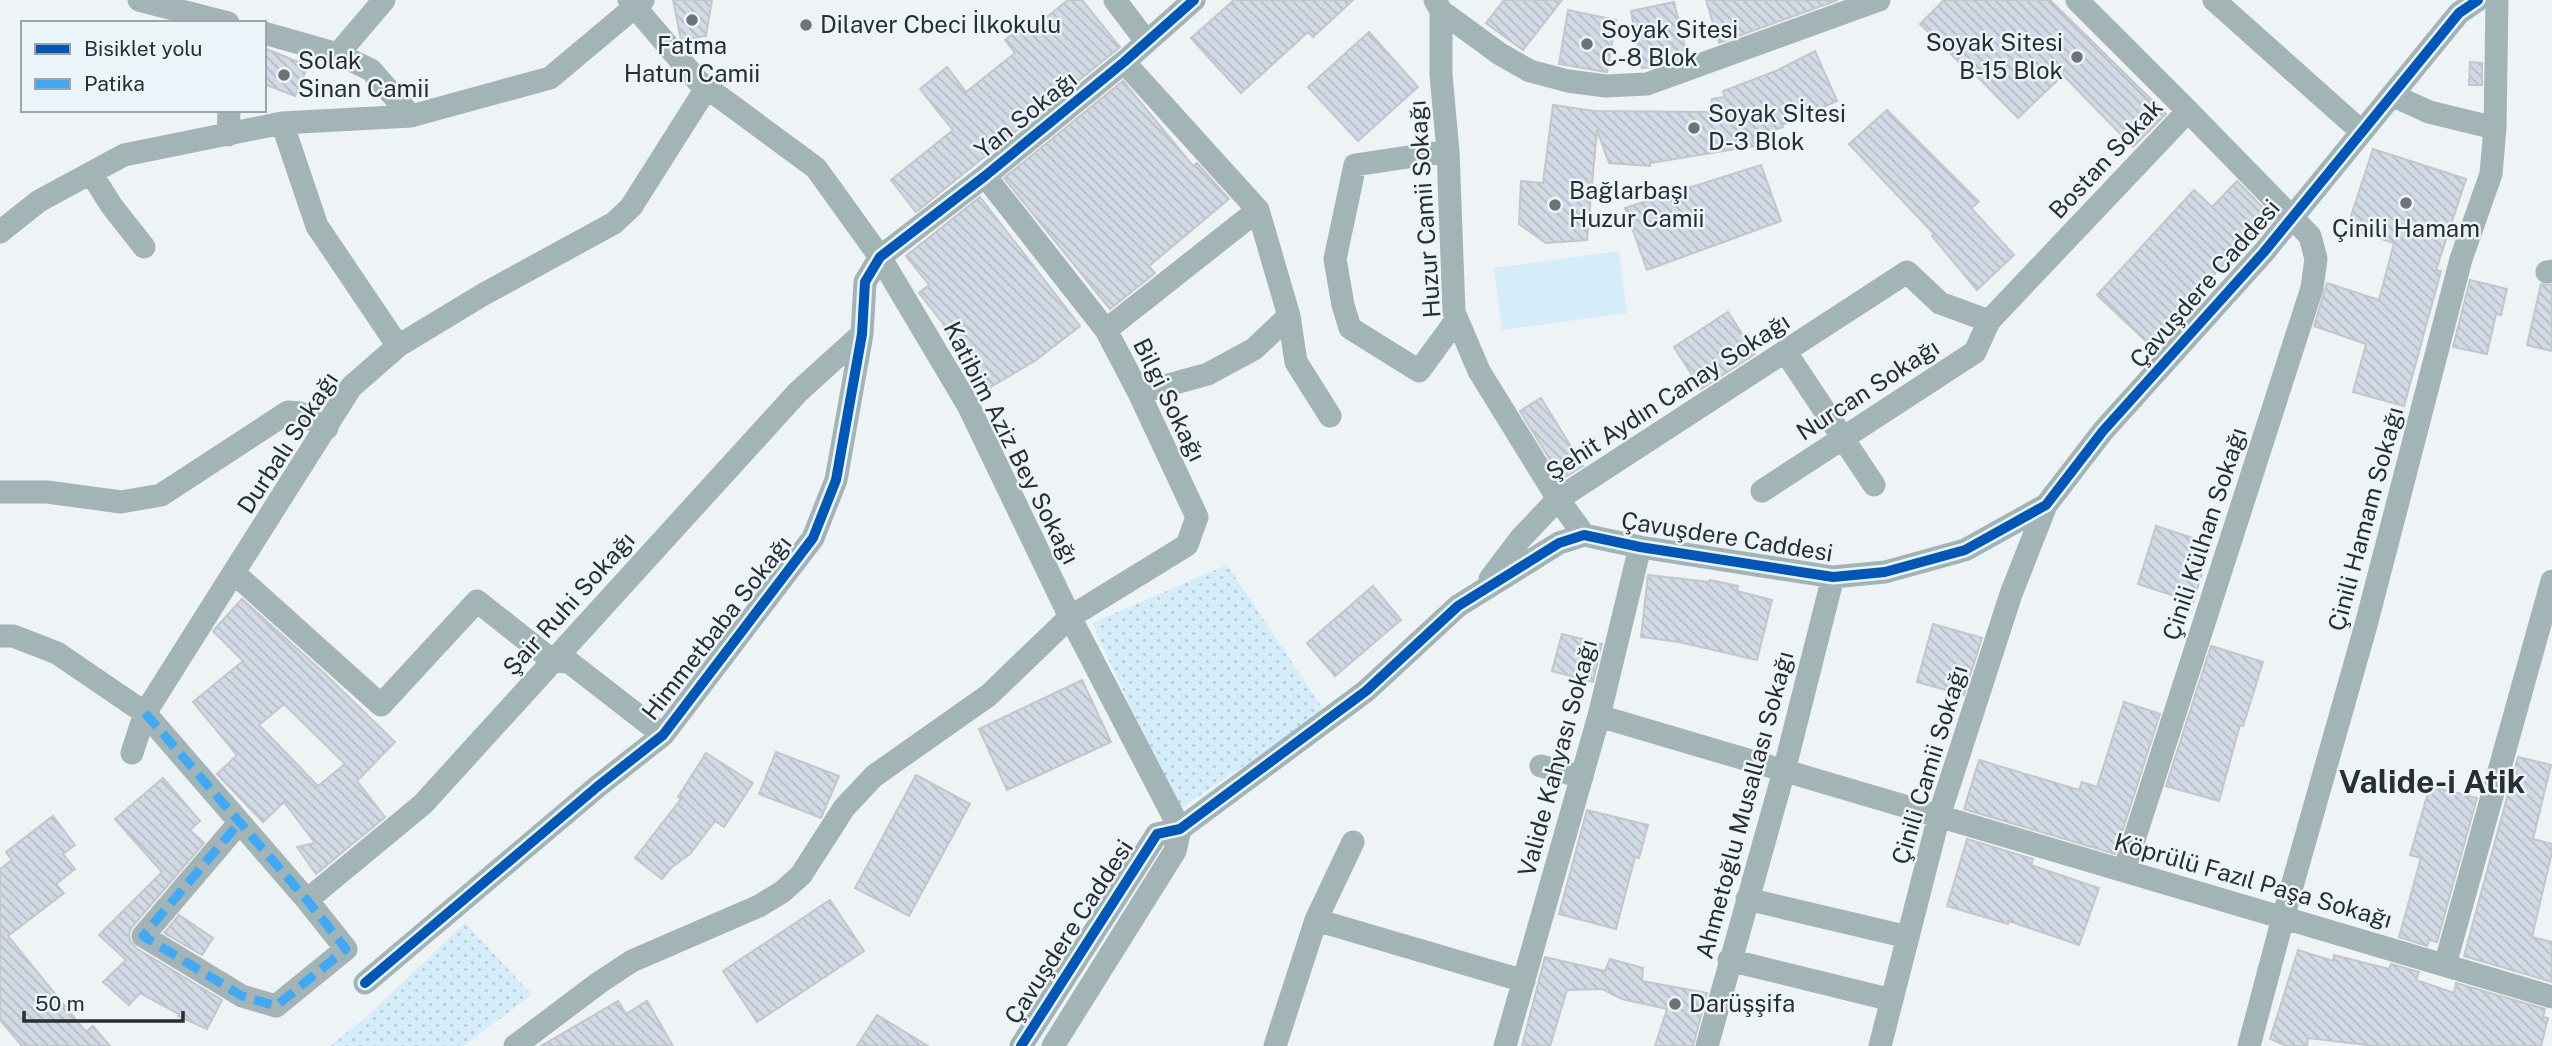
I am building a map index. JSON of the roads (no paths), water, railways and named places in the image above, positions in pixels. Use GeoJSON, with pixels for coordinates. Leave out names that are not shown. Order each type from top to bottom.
{"type":"FeatureCollection","features":[{"type":"Feature","properties":{"kind":"street"},"geometry":{"type":"LineString","coordinates":[[338,54],[384,0]]}},
{"type":"Feature","properties":{"kind":"street"},"geometry":{"type":"LineString","coordinates":[[1115,0],[1146,41]]}},
{"type":"Feature","properties":{"kind":"street","name":"Yan Sokağı"},"geometry":{"type":"LineString","coordinates":[[880,257],[985,176],[1124,62],[1194,0]]}},
{"type":"Feature","properties":{"kind":"street"},"geometry":{"type":"LineString","coordinates":[[1438,6],[1500,54],[1530,71],[1568,81],[1606,86],[1647,84],[1879,0]]}},
{"type":"Feature","properties":{"kind":"street"},"geometry":{"type":"LineString","coordinates":[[2077,0],[2188,111]]}},
{"type":"Feature","properties":{"kind":"street"},"geometry":{"type":"LineString","coordinates":[[2214,0],[2362,132]]}},
{"type":"Feature","properties":{"kind":"street","name":"Çinili Hamam Sokağı"},"geometry":{"type":"LineString","coordinates":[[2249,1046],[2367,625],[2460,259],[2491,174],[2495,128],[2497,0]]}},
{"type":"Feature","properties":{"kind":"street"},"geometry":{"type":"LineString","coordinates":[[150,1],[221,21]]}},
{"type":"Feature","properties":{"kind":"street"},"geometry":{"type":"LineString","coordinates":[[0,232],[39,201],[124,155],[282,123],[411,116],[550,78],[636,3]]}},
{"type":"Feature","properties":{"kind":"street","name":"Katibim Aziz Bey Sokağı"},"geometry":{"type":"LineString","coordinates":[[636,3],[698,81],[816,168],[880,257],[968,405],[1070,617],[1180,829]]}},
{"type":"Feature","properties":{"kind":"street","name":"Çavuşdere Caddesi"},"geometry":{"type":"LineString","coordinates":[[1021,1046],[1157,834],[1180,829],[1366,691],[1458,606],[1559,543],[1584,535],[1640,547],[1833,578],[1885,572],[1965,550],[2046,505],[2104,430],[2264,252],[2463,4]]}},
{"type":"Feature","properties":{"kind":"street","name":"Huzur Camii Sokağı"},"geometry":{"type":"LineString","coordinates":[[1438,6],[1448,151],[1454,312],[1479,371],[1558,499],[1584,535]]}},
{"type":"Feature","properties":{"kind":"street"},"geometry":{"type":"LineString","coordinates":[[266,34],[338,54],[371,70],[411,116]]}},
{"type":"Feature","properties":{"kind":"street"},"geometry":{"type":"LineString","coordinates":[[1124,62],[1258,210],[1289,316],[1296,362],[1331,416]]}},
{"type":"Feature","properties":{"kind":"street","name":"Durbalı Sokağı"},"geometry":{"type":"LineString","coordinates":[[132,753],[145,713],[351,387],[398,346],[484,294],[614,223],[631,206],[707,87]]}},
{"type":"Feature","properties":{"kind":"street"},"geometry":{"type":"LineString","coordinates":[[2392,95],[2429,112],[2495,128]]}},
{"type":"Feature","properties":{"kind":"street","name":"Bostan Sokak"},"geometry":{"type":"LineString","coordinates":[[1989,321],[2188,111],[2293,216]]}},
{"type":"Feature","properties":{"kind":"street"},"geometry":{"type":"LineString","coordinates":[[228,135],[229,112]]}},
{"type":"Feature","properties":{"kind":"street"},"geometry":{"type":"LineString","coordinates":[[282,123],[317,226],[398,346]]}},
{"type":"Feature","properties":{"kind":"street"},"geometry":{"type":"LineString","coordinates":[[1448,151],[1355,165],[1335,259],[1350,328],[1419,371],[1457,319]]}},
{"type":"Feature","properties":{"kind":"street"},"geometry":{"type":"LineString","coordinates":[[91,173],[111,205],[144,247]]}},
{"type":"Feature","properties":{"kind":"street","name":"Yan Sokağı"},"geometry":{"type":"LineString","coordinates":[[985,176],[1105,330]]}},
{"type":"Feature","properties":{"kind":"street","name":"Bilgi Sokağı"},"geometry":{"type":"LineString","coordinates":[[515,1046],[632,961],[759,906],[782,892],[807,866],[858,791],[890,764],[989,695],[1070,617],[1187,545],[1197,517],[1139,393],[1105,330],[1258,210]]}},
{"type":"Feature","properties":{"kind":"street","name":"Çinili Külhan Sokağı"},"geometry":{"type":"LineString","coordinates":[[2124,871],[2312,288],[2316,258],[2310,236],[2293,216]]}},
{"type":"Feature","properties":{"kind":"street","name":"Himmetbaba Sokağı"},"geometry":{"type":"LineString","coordinates":[[365,983],[663,735],[813,538],[836,480],[862,334],[865,282],[880,257]]}},
{"type":"Feature","properties":{"kind":"street","name":"Şehit Aydın Canay Sokağı"},"geometry":{"type":"LineString","coordinates":[[1481,591],[1521,538],[1558,499],[1907,272],[1940,303],[1989,321]]}},
{"type":"Feature","properties":{"kind":"street"},"geometry":{"type":"LineString","coordinates":[[1139,393],[1209,374],[1254,349],[1289,316]]}},
{"type":"Feature","properties":{"kind":"street","name":"Nurcan Sokağı"},"geometry":{"type":"LineString","coordinates":[[1762,491],[1975,352],[1989,321]]}},
{"type":"Feature","properties":{"kind":"street","name":"Şair Ruhi Sokağı"},"geometry":{"type":"LineString","coordinates":[[307,900],[424,804],[798,393],[862,334]]}},
{"type":"Feature","properties":{"kind":"street"},"geometry":{"type":"LineString","coordinates":[[1785,351],[1874,485]]}},
{"type":"Feature","properties":{"kind":"street"},"geometry":{"type":"LineString","coordinates":[[0,492],[47,492],[121,502],[161,495],[288,412],[300,412],[327,428]]}},
{"type":"Feature","properties":{"kind":"street","name":"Çinili Camii Sokağı"},"geometry":{"type":"LineString","coordinates":[[1880,1046],[1939,816],[2011,594],[2046,505]]}},
{"type":"Feature","properties":{"kind":"street","name":"Valide Kahyası Sokağı"},"geometry":{"type":"LineString","coordinates":[[1505,1046],[1599,716],[1640,547]]}},
{"type":"Feature","properties":{"kind":"street"},"geometry":{"type":"LineString","coordinates":[[234,573],[381,705],[477,601],[553,661],[569,662],[663,735]]}},
{"type":"Feature","properties":{"kind":"street","name":"Ahmetoğlu Musallası Sokağı"},"geometry":{"type":"LineString","coordinates":[[1707,1046],[1784,771],[1833,578]]}},
{"type":"Feature","properties":{"kind":"street"},"geometry":{"type":"LineString","coordinates":[[2445,965],[2552,581]]}},
{"type":"Feature","properties":{"kind":"street"},"geometry":{"type":"LineString","coordinates":[[0,636],[13,636],[57,653],[145,713],[346,948],[276,1006],[242,996],[142,936],[239,823]]}},
{"type":"Feature","properties":{"kind":"street","name":"Köprülü Fazıl Paşa Sokağı"},"geometry":{"type":"LineString","coordinates":[[1599,716],[2552,996]]}},
{"type":"Feature","properties":{"kind":"street"},"geometry":{"type":"LineString","coordinates":[[1541,766],[1582,778]]}},
{"type":"Feature","properties":{"kind":"street","name":"Çavuşdere Caddesi"},"geometry":{"type":"LineString","coordinates":[[1052,1046],[1175,851],[1180,829]]}},
{"type":"Feature","properties":{"kind":"street"},"geometry":{"type":"LineString","coordinates":[[1275,1046],[1316,920],[1353,842]]}},
{"type":"Feature","properties":{"kind":"street"},"geometry":{"type":"LineString","coordinates":[[1746,899],[1908,937]]}},
{"type":"Feature","properties":{"kind":"street"},"geometry":{"type":"LineString","coordinates":[[1316,920],[1524,982]]}},
{"type":"Feature","properties":{"kind":"street"},"geometry":{"type":"LineString","coordinates":[[1729,960],[1892,1000]]}},
{"type":"Feature","properties":{"kind":"place","name":"Fatma Hatun Camii"},"geometry":{"type":"Point","coordinates":[692,20]}},
{"type":"Feature","properties":{"kind":"place","name":"Dilaver Cbeci İlkokulu"},"geometry":{"type":"Point","coordinates":[806,25]}},
{"type":"Feature","properties":{"kind":"place","name":"Soyak Sitesi C-8 Blok"},"geometry":{"type":"Point","coordinates":[1587,44]}},
{"type":"Feature","properties":{"kind":"place","name":"Soyak Sitesi B-15 Blok"},"geometry":{"type":"Point","coordinates":[2077,57]}},
{"type":"Feature","properties":{"kind":"place","name":"Solak Sinan Camii"},"geometry":{"type":"Point","coordinates":[284,75]}},
{"type":"Feature","properties":{"kind":"place","name":"Soyak Sİtesi D-3 Blok"},"geometry":{"type":"Point","coordinates":[1694,128]}},
{"type":"Feature","properties":{"kind":"place","name":"Çinili Hamam"},"geometry":{"type":"Point","coordinates":[2406,203]}},
{"type":"Feature","properties":{"kind":"place","name":"Bağlarbaşı Huzur Camii"},"geometry":{"type":"Point","coordinates":[1555,205]}},
{"type":"Feature","properties":{"kind":"place","name":"Darüşşifa"},"geometry":{"type":"Point","coordinates":[1675,1004]}},
{"type":"Feature","properties":{"kind":"district","name":"Valide-i Atik"},"geometry":{"type":"Point","coordinates":[2432,782]}}]}
